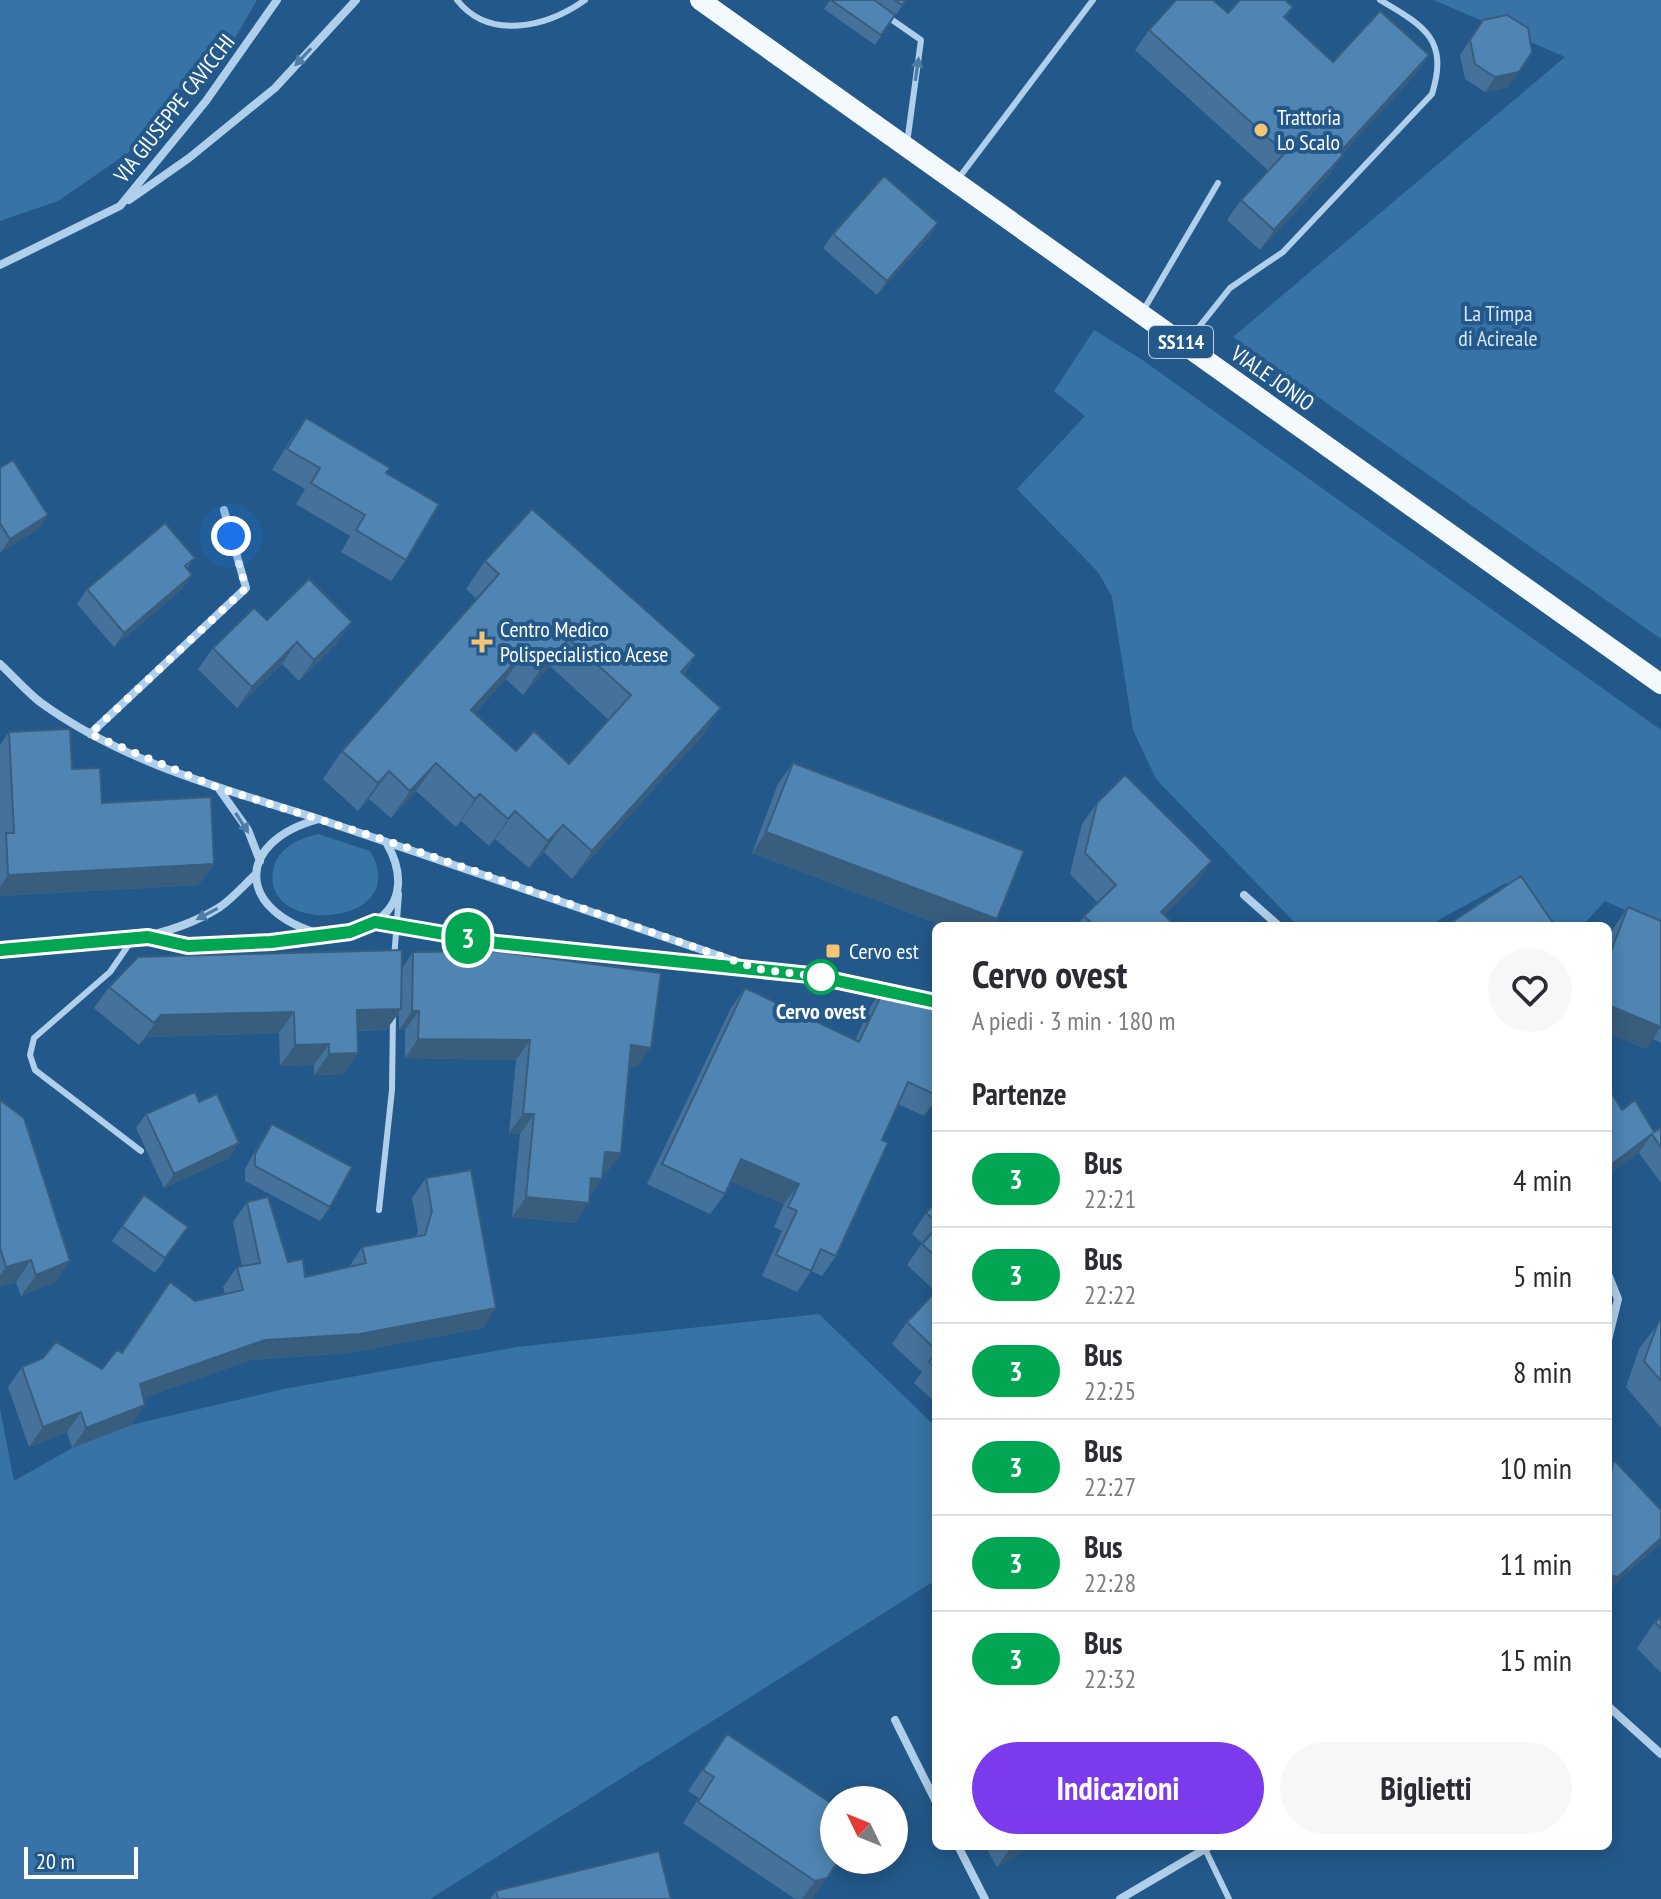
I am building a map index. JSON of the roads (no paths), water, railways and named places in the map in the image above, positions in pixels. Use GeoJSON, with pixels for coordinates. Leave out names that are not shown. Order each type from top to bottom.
{"type":"FeatureCollection","features":[{"type":"Feature","properties":{"kind":"main road","name":"VIALE JONIO"},"geometry":{"type":"LineString","coordinates":[[700,0],[1661,684]]}},
{"type":"Feature","properties":{"kind":"street","name":"VIA GIUSEPPE CAVICCHI"},"geometry":{"type":"LineString","coordinates":[[0,265],[120,206],[206,101],[277,0]]}},
{"type":"Feature","properties":{"kind":"street"},"geometry":{"type":"LineString","coordinates":[[120,206],[189,158],[275,88],[356,0]]}},
{"type":"Feature","properties":{"kind":"street"},"geometry":{"type":"LineString","coordinates":[[90,734],[246,588],[224,510]]}},
{"type":"Feature","properties":{"kind":"street"},"geometry":{"type":"LineString","coordinates":[[0,664],[38,701],[90,734],[219,788],[385,840],[758,969]]}},
{"type":"Feature","properties":{"kind":"street"},"geometry":{"type":"LineString","coordinates":[[219,788],[248,830],[260,861]]}},
{"type":"Feature","properties":{"kind":"street"},"geometry":{"type":"LineString","coordinates":[[319,819],[294,826],[273,840],[260,861],[256,884],[267,906],[281,920],[321,934]]}},
{"type":"Feature","properties":{"kind":"street"},"geometry":{"type":"LineString","coordinates":[[148,937],[188,946],[271,942],[350,932],[375,922],[389,908],[400,886],[396,859],[385,840]]}},
{"type":"Feature","properties":{"kind":"street"},"geometry":{"type":"LineString","coordinates":[[0,950],[148,937],[184,926],[222,905],[256,874]]}},
{"type":"Feature","properties":{"kind":"street"},"geometry":{"type":"LineString","coordinates":[[1244,895],[1274,922]]}},
{"type":"Feature","properties":{"kind":"street"},"geometry":{"type":"LineString","coordinates":[[375,922],[497,943],[758,969],[855,983],[932,1001]]}},
{"type":"Feature","properties":{"kind":"street"},"geometry":{"type":"LineString","coordinates":[[1612,1284],[1618,1299],[1612,1324]]}},
{"type":"Feature","properties":{"kind":"street"},"geometry":{"type":"LineString","coordinates":[[1612,1710],[1661,1754]]}},
{"type":"Feature","properties":{"kind":"street"},"geometry":{"type":"LineString","coordinates":[[895,1720],[932,1794]]}},
{"type":"Feature","properties":{"kind":"street"},"geometry":{"type":"LineString","coordinates":[[960,1850],[985,1899]]}},
{"type":"Feature","properties":{"kind":"street"},"geometry":{"type":"LineString","coordinates":[[1120,1899],[1204,1850]]}},
{"type":"Feature","properties":{"kind":"lane"},"geometry":{"type":"LineString","coordinates":[[457,0],[470,15],[492,24],[528,26],[585,0]]}},
{"type":"Feature","properties":{"kind":"lane"},"geometry":{"type":"LineString","coordinates":[[955,182],[1093,0]]}},
{"type":"Feature","properties":{"kind":"lane"},"geometry":{"type":"LineString","coordinates":[[1184,345],[1230,288],[1283,252],[1432,94],[1440,68],[1434,40],[1414,20],[1380,0]]}},
{"type":"Feature","properties":{"kind":"lane"},"geometry":{"type":"LineString","coordinates":[[876,8],[921,40],[906,147]]}},
{"type":"Feature","properties":{"kind":"lane"},"geometry":{"type":"LineString","coordinates":[[1141,314],[1218,183]]}},
{"type":"Feature","properties":{"kind":"lane"},"geometry":{"type":"LineString","coordinates":[[393,973],[400,886]]}},
{"type":"Feature","properties":{"kind":"lane"},"geometry":{"type":"LineString","coordinates":[[132,940],[110,972],[34,1038],[30,1055],[35,1070],[141,1151]]}},
{"type":"Feature","properties":{"kind":"lane"},"geometry":{"type":"LineString","coordinates":[[379,1210],[392,1090],[393,1002]]}},
{"type":"Feature","properties":{"kind":"lane"},"geometry":{"type":"LineString","coordinates":[[1208,1850],[1229,1899]]}},
{"type":"Feature","properties":{"kind":"place","name":"Trattoria Lo Scalo"},"geometry":{"type":"Point","coordinates":[1261,130]}},
{"type":"Feature","properties":{"kind":"place","name":"Centro Medico Polispecialistico Acese"},"geometry":{"type":"Point","coordinates":[482,642]}},
{"type":"Feature","properties":{"kind":"place","name":"Cervo est"},"geometry":{"type":"Point","coordinates":[833,951]}},
{"type":"Feature","properties":{"kind":"place","name":"Cervo ovest"},"geometry":{"type":"Point","coordinates":[821,977]}},
{"type":"Feature","properties":{"kind":"park label","name":"La Timpa di Acireale"},"geometry":{"type":"Point","coordinates":[1498,326]}}]}
